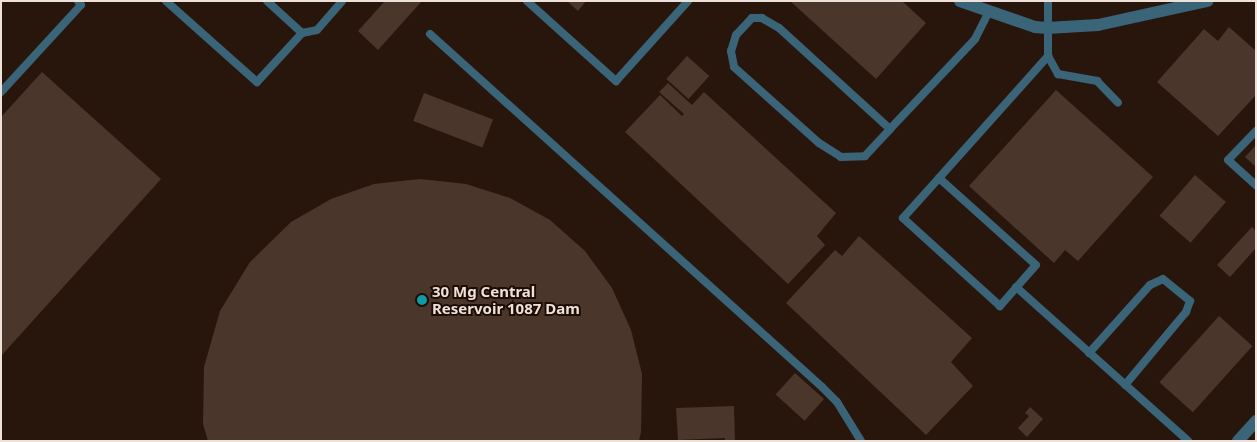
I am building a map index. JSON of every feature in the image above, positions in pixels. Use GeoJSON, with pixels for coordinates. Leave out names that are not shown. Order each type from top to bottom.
{"type":"FeatureCollection","features":[{"type":"Feature","properties":{"kind":"street"},"geometry":{"type":"LineString","coordinates":[[960,1],[1035,27],[1047,28],[1098,25],[1199,2]]}},
{"type":"Feature","properties":{"kind":"street"},"geometry":{"type":"LineString","coordinates":[[1238,441],[1256,421]]}},
{"type":"Feature","properties":{"kind":"lane"},"geometry":{"type":"LineString","coordinates":[[1,92],[81,5],[78,1]]}},
{"type":"Feature","properties":{"kind":"lane"},"geometry":{"type":"LineString","coordinates":[[166,1],[257,82],[302,33],[317,30],[342,1]]}},
{"type":"Feature","properties":{"kind":"lane"},"geometry":{"type":"LineString","coordinates":[[267,1],[302,33]]}},
{"type":"Feature","properties":{"kind":"lane"},"geometry":{"type":"LineString","coordinates":[[527,1],[616,81],[688,1]]}},
{"type":"Feature","properties":{"kind":"lane"},"geometry":{"type":"LineString","coordinates":[[1048,1],[1048,56],[1058,74],[1097,82],[1118,103]]}},
{"type":"Feature","properties":{"kind":"lane"},"geometry":{"type":"LineString","coordinates":[[890,129],[779,28],[762,18],[752,18],[736,36],[731,51],[734,67],[819,143],[841,157],[865,156],[974,39],[989,12]]}},
{"type":"Feature","properties":{"kind":"lane"},"geometry":{"type":"LineString","coordinates":[[430,34],[837,402],[861,441]]}},
{"type":"Feature","properties":{"kind":"lane"},"geometry":{"type":"LineString","coordinates":[[939,178],[1036,265],[1000,306],[903,218],[1048,56]]}},
{"type":"Feature","properties":{"kind":"lane"},"geometry":{"type":"LineString","coordinates":[[1256,131],[1228,160],[1256,185]]}},
{"type":"Feature","properties":{"kind":"lane"},"geometry":{"type":"LineString","coordinates":[[1089,352],[1150,285],[1163,279],[1190,301],[1186,312],[1125,385]]}},
{"type":"Feature","properties":{"kind":"lane"},"geometry":{"type":"LineString","coordinates":[[1016,287],[1188,441]]}},
{"type":"Feature","properties":{"kind":"building"},"geometry":{"type":"Polygon","coordinates":[[[385,1],[422,1],[378,50],[358,31],[385,1]]]}},
{"type":"Feature","properties":{"kind":"building"},"geometry":{"type":"Polygon","coordinates":[[[567,1],[586,1],[578,11],[567,1]]]}},
{"type":"Feature","properties":{"kind":"building"},"geometry":{"type":"Polygon","coordinates":[[[790,1],[902,1],[926,23],[876,79],[790,1]]]}},
{"type":"Feature","properties":{"kind":"building"},"geometry":{"type":"Polygon","coordinates":[[[1229,27],[1256,51],[1256,95],[1218,136],[1157,82],[1204,29],[1218,41],[1229,27]]]}},
{"type":"Feature","properties":{"kind":"building"},"geometry":{"type":"Polygon","coordinates":[[[687,56],[709,76],[689,99],[666,79],[687,56]]]}},
{"type":"Feature","properties":{"kind":"building"},"geometry":{"type":"Polygon","coordinates":[[[42,72],[161,179],[1,356],[1,117],[42,72]]]}},
{"type":"Feature","properties":{"kind":"building"},"geometry":{"type":"Polygon","coordinates":[[[668,83],[692,105],[704,92],[836,213],[817,236],[825,245],[788,284],[625,132],[660,95],[682,116],[684,114],[659,92],[668,83]]]}},
{"type":"Feature","properties":{"kind":"building"},"geometry":{"type":"Polygon","coordinates":[[[1056,90],[1153,177],[1078,261],[1065,250],[1054,263],[969,186],[1056,90]]]}},
{"type":"Feature","properties":{"kind":"building"},"geometry":{"type":"Polygon","coordinates":[[[424,93],[493,120],[482,148],[413,121],[424,93]]]}},
{"type":"Feature","properties":{"kind":"building"},"geometry":{"type":"Polygon","coordinates":[[[1256,145],[1256,167],[1245,157],[1256,145]]]}},
{"type":"Feature","properties":{"kind":"building"},"geometry":{"type":"Polygon","coordinates":[[[1195,175],[1226,202],[1191,243],[1160,216],[1195,175]]]}},
{"type":"Feature","properties":{"kind":"building","name":"30 Mg Central Reservoir 1087 Dam"},"geometry":{"type":"Polygon","coordinates":[[[420,179],[466,184],[510,198],[550,220],[585,251],[612,288],[631,330],[642,374],[641,432],[639,441],[208,441],[203,424],[204,367],[220,311],[250,262],[291,222],[331,199],[374,184],[420,179]]]}},
{"type":"Feature","properties":{"kind":"building"},"geometry":{"type":"Polygon","coordinates":[[[1252,227],[1256,231],[1256,248],[1230,277],[1217,265],[1252,227]]]}},
{"type":"Feature","properties":{"kind":"building"},"geometry":{"type":"Polygon","coordinates":[[[859,236],[972,338],[951,362],[973,386],[926,435],[786,303],[835,250],[842,256],[859,236]]]}},
{"type":"Feature","properties":{"kind":"building"},"geometry":{"type":"Polygon","coordinates":[[[1219,316],[1252,346],[1193,412],[1159,382],[1219,316]]]}},
{"type":"Feature","properties":{"kind":"building"},"geometry":{"type":"Polygon","coordinates":[[[795,373],[824,399],[805,421],[776,395],[795,373]]]}},
{"type":"Feature","properties":{"kind":"building"},"geometry":{"type":"Polygon","coordinates":[[[734,406],[735,441],[725,441],[725,438],[678,440],[676,408],[734,406]]]}},
{"type":"Feature","properties":{"kind":"building"},"geometry":{"type":"Polygon","coordinates":[[[1030,407],[1043,419],[1027,437],[1018,428],[1029,416],[1025,413],[1030,407]]]}},
{"type":"Feature","properties":{"kind":"place","name":"30 Mg Central Reservoir 1087 Dam"},"geometry":{"type":"Point","coordinates":[422,300]}}]}
